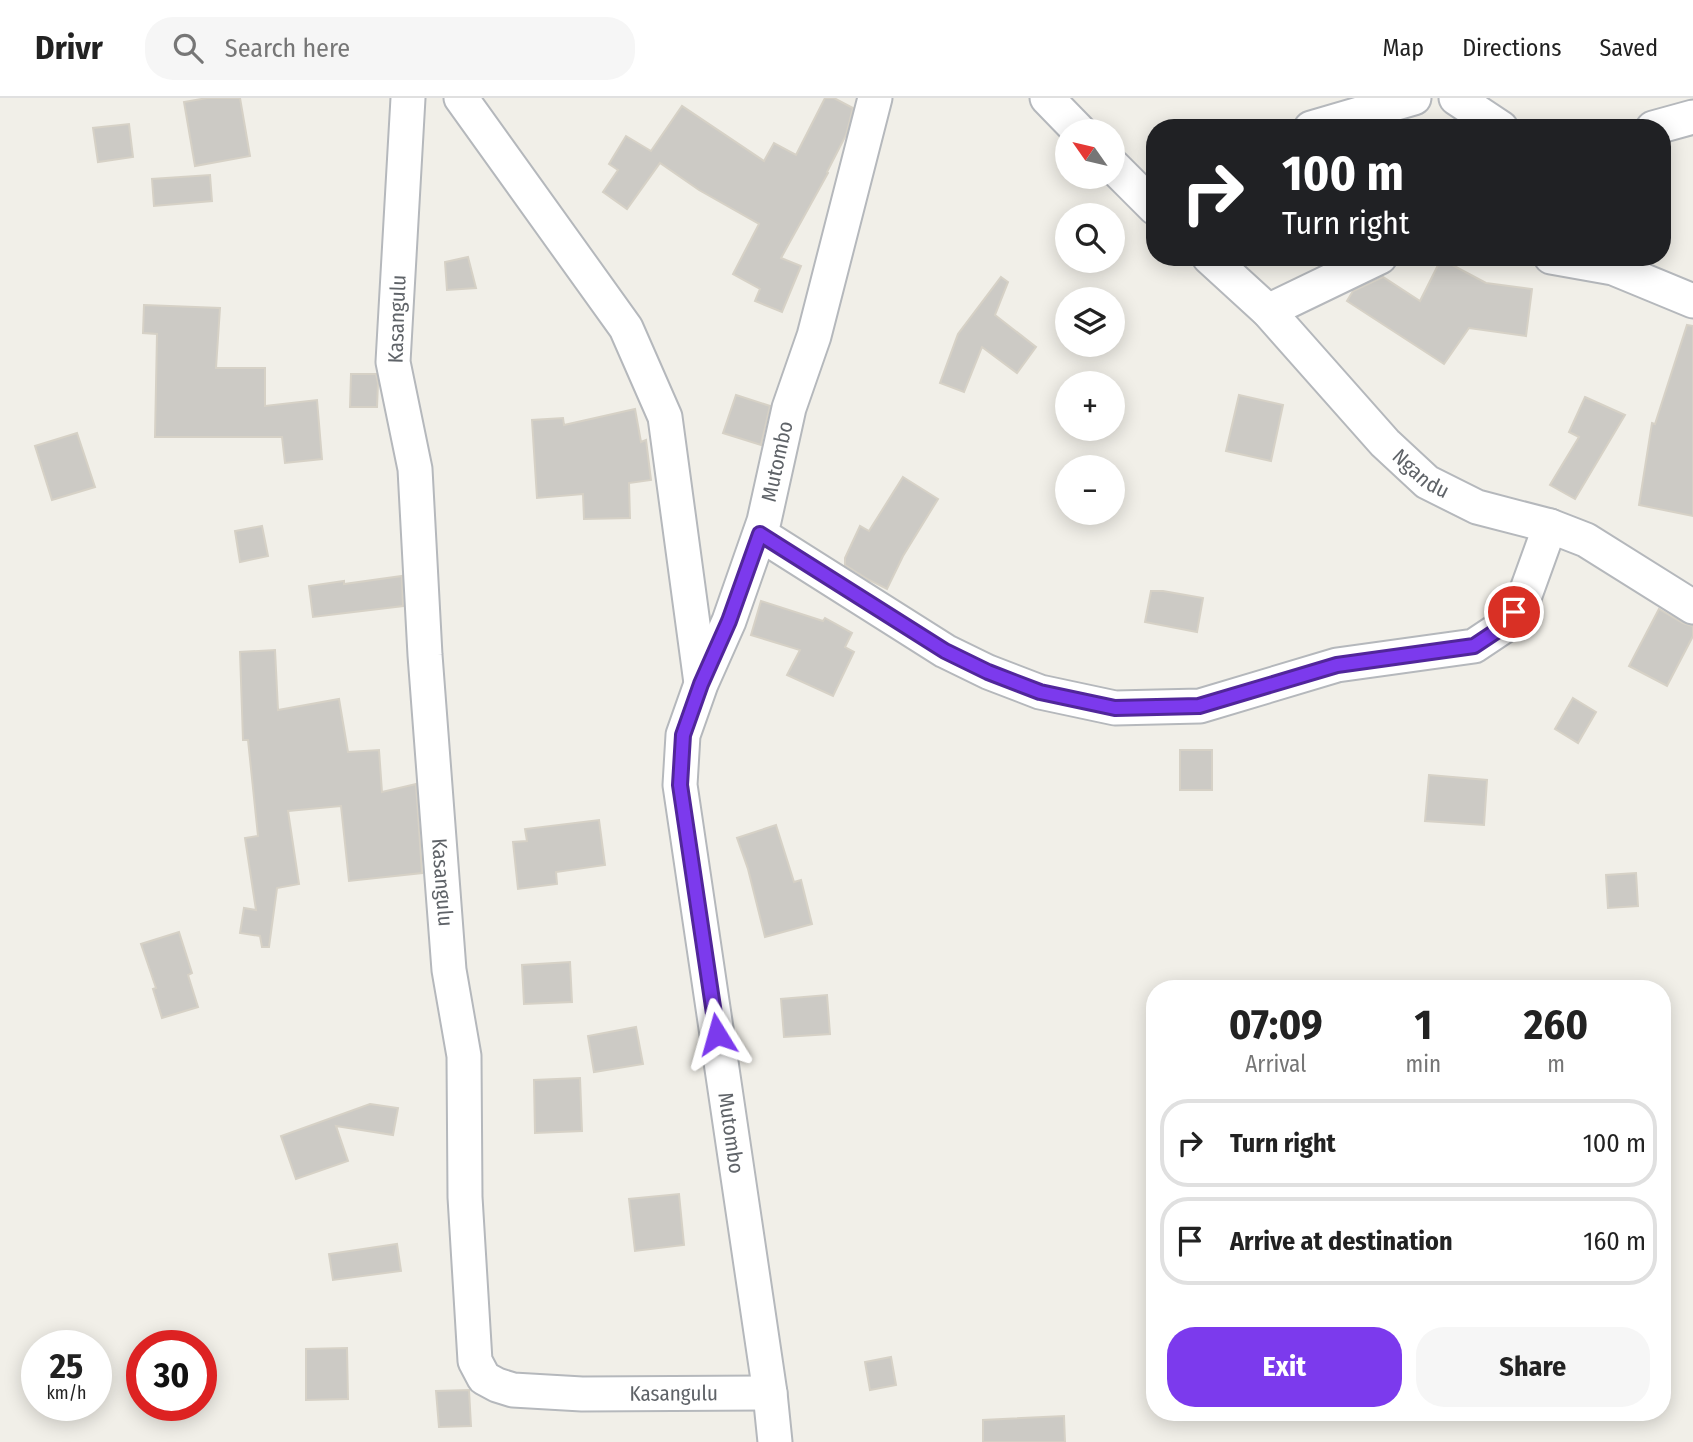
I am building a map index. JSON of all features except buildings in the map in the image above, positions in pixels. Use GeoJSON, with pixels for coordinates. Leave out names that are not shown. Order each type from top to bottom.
{"type":"FeatureCollection","features":[{"type":"Feature","properties":{"kind":"street","name":"Kasangulu"},"geometry":{"type":"LineString","coordinates":[[408,98],[393,362],[415,469],[425,655],[449,970],[464,1056],[465,1197],[475,1362],[484,1378],[513,1391],[582,1394],[770,1393]]}},
{"type":"Feature","properties":{"kind":"street"},"geometry":{"type":"LineString","coordinates":[[461,98],[626,328],[665,417],[701,684]]}},
{"type":"Feature","properties":{"kind":"street","name":"Mutombo"},"geometry":{"type":"LineString","coordinates":[[775,1442],[680,785],[683,735],[701,684],[729,621],[760,534],[789,408],[814,336],[875,98]]}},
{"type":"Feature","properties":{"kind":"street"},"geometry":{"type":"LineString","coordinates":[[1047,98],[1067,119]]}},
{"type":"Feature","properties":{"kind":"street"},"geometry":{"type":"LineString","coordinates":[[1323,119],[1370,98]]}},
{"type":"Feature","properties":{"kind":"street"},"geometry":{"type":"LineString","coordinates":[[1342,119],[1414,98]]}},
{"type":"Feature","properties":{"kind":"street"},"geometry":{"type":"LineString","coordinates":[[1456,98],[1488,119]]}},
{"type":"Feature","properties":{"kind":"street"},"geometry":{"type":"LineString","coordinates":[[1671,123],[1693,117]]}},
{"type":"Feature","properties":{"kind":"street"},"geometry":{"type":"LineString","coordinates":[[1125,176],[1146,194]]}},
{"type":"Feature","properties":{"kind":"street","name":"Ngandu"},"geometry":{"type":"LineString","coordinates":[[1219,266],[1268,311],[1385,443],[1427,482],[1477,507],[1550,526],[1586,540],[1693,607]]}},
{"type":"Feature","properties":{"kind":"street"},"geometry":{"type":"LineString","coordinates":[[1268,311],[1361,266]]}},
{"type":"Feature","properties":{"kind":"street"},"geometry":{"type":"LineString","coordinates":[[1602,266],[1613,268],[1693,301]]}},
{"type":"Feature","properties":{"kind":"street"},"geometry":{"type":"LineString","coordinates":[[760,534],[945,651],[988,672],[1040,692],[1115,708],[1199,706],[1337,665],[1474,646],[1504,626],[1524,597],[1550,526]]}},
{"type":"Feature","properties":{"kind":"route"},"geometry":{"type":"LineString","coordinates":[[717,1034],[680,785],[683,735],[701,684],[729,621],[760,534],[945,651],[988,672],[1040,692],[1115,708],[1199,706],[1337,665],[1474,646],[1504,626],[1514,612]]}}]}
